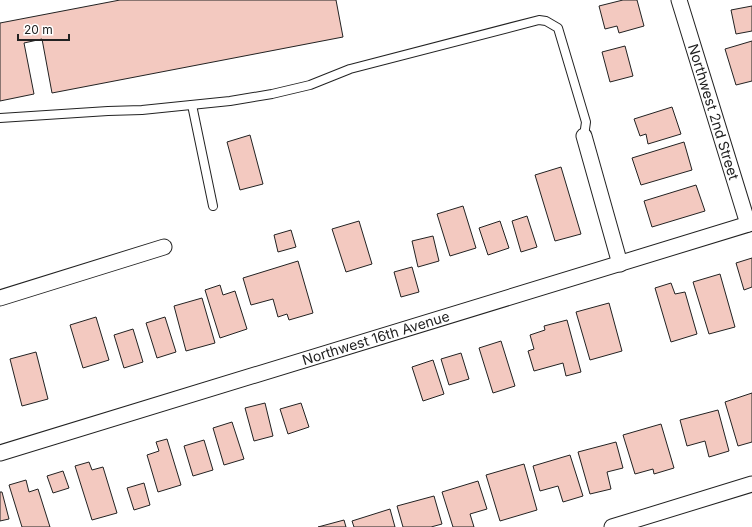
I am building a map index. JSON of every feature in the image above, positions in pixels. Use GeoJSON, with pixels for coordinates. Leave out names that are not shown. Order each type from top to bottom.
{"type":"FeatureCollection","features":[{"type":"Feature","properties":{"kind":"street","name":"Northwest 2nd Street"},"geometry":{"type":"LineString","coordinates":[[679,0],[750,224]]}},
{"type":"Feature","properties":{"kind":"street"},"geometry":{"type":"LineString","coordinates":[[584,136],[620,264]]}},
{"type":"Feature","properties":{"kind":"street","name":"Northwest 16th Avenue"},"geometry":{"type":"LineString","coordinates":[[0,453],[750,224]]}},
{"type":"Feature","properties":{"kind":"street"},"geometry":{"type":"LineString","coordinates":[[0,298],[164,247]]}},
{"type":"Feature","properties":{"kind":"street"},"geometry":{"type":"LineString","coordinates":[[612,527],[752,484]]}},
{"type":"Feature","properties":{"kind":"lane"},"geometry":{"type":"LineString","coordinates":[[0,118],[142,110],[230,101],[265,95],[310,85],[350,69],[539,20],[546,21],[558,28],[586,122],[584,136]]}},
{"type":"Feature","properties":{"kind":"lane"},"geometry":{"type":"LineString","coordinates":[[192,105],[213,206]]}},
{"type":"Feature","properties":{"kind":"building"},"geometry":{"type":"Polygon","coordinates":[[[120,0],[336,0],[343,37],[52,93],[42,39],[24,43],[34,94],[0,101],[0,23],[120,0]]]}},
{"type":"Feature","properties":{"kind":"building"},"geometry":{"type":"Polygon","coordinates":[[[623,0],[637,0],[644,26],[619,33],[617,26],[605,29],[599,6],[623,0]]]}},
{"type":"Feature","properties":{"kind":"building"},"geometry":{"type":"Polygon","coordinates":[[[752,6],[752,31],[736,34],[731,10],[752,6]]]}},
{"type":"Feature","properties":{"kind":"building"},"geometry":{"type":"Polygon","coordinates":[[[752,41],[752,81],[736,85],[725,49],[752,41]]]}},
{"type":"Feature","properties":{"kind":"building"},"geometry":{"type":"Polygon","coordinates":[[[625,46],[633,76],[610,82],[602,52],[625,46]]]}},
{"type":"Feature","properties":{"kind":"building"},"geometry":{"type":"Polygon","coordinates":[[[672,107],[681,134],[648,144],[646,134],[640,136],[634,119],[672,107]]]}},
{"type":"Feature","properties":{"kind":"building"},"geometry":{"type":"Polygon","coordinates":[[[250,135],[263,184],[240,190],[227,142],[250,135]]]}},
{"type":"Feature","properties":{"kind":"building"},"geometry":{"type":"Polygon","coordinates":[[[684,142],[692,170],[641,185],[632,158],[684,142]]]}},
{"type":"Feature","properties":{"kind":"building"},"geometry":{"type":"Polygon","coordinates":[[[561,167],[581,234],[555,241],[535,175],[561,167]]]}},
{"type":"Feature","properties":{"kind":"building"},"geometry":{"type":"Polygon","coordinates":[[[696,185],[705,211],[652,227],[644,201],[696,185]]]}},
{"type":"Feature","properties":{"kind":"building"},"geometry":{"type":"Polygon","coordinates":[[[463,206],[476,248],[450,256],[437,214],[463,206]]]}},
{"type":"Feature","properties":{"kind":"building"},"geometry":{"type":"Polygon","coordinates":[[[527,216],[537,247],[521,252],[512,221],[527,216]]]}},
{"type":"Feature","properties":{"kind":"building"},"geometry":{"type":"Polygon","coordinates":[[[359,221],[372,264],[346,272],[332,229],[359,221]]]}},
{"type":"Feature","properties":{"kind":"building"},"geometry":{"type":"Polygon","coordinates":[[[500,221],[509,248],[488,255],[479,228],[500,221]]]}},
{"type":"Feature","properties":{"kind":"building"},"geometry":{"type":"Polygon","coordinates":[[[291,230],[296,247],[278,252],[274,235],[291,230]]]}},
{"type":"Feature","properties":{"kind":"building"},"geometry":{"type":"Polygon","coordinates":[[[433,236],[439,261],[418,267],[412,241],[433,236]]]}},
{"type":"Feature","properties":{"kind":"building"},"geometry":{"type":"Polygon","coordinates":[[[752,258],[752,287],[744,290],[736,263],[752,258]]]}},
{"type":"Feature","properties":{"kind":"building"},"geometry":{"type":"Polygon","coordinates":[[[298,261],[313,313],[289,320],[287,314],[278,317],[273,299],[251,305],[243,278],[298,261]]]}},
{"type":"Feature","properties":{"kind":"building"},"geometry":{"type":"Polygon","coordinates":[[[412,267],[419,292],[401,297],[394,272],[412,267]]]}},
{"type":"Feature","properties":{"kind":"building"},"geometry":{"type":"Polygon","coordinates":[[[720,274],[735,327],[709,334],[693,282],[720,274]]]}},
{"type":"Feature","properties":{"kind":"building"},"geometry":{"type":"Polygon","coordinates":[[[671,283],[675,294],[685,292],[697,334],[671,342],[655,288],[671,283]]]}},
{"type":"Feature","properties":{"kind":"building"},"geometry":{"type":"Polygon","coordinates":[[[220,285],[223,295],[235,291],[247,329],[220,338],[205,290],[220,285]]]}},
{"type":"Feature","properties":{"kind":"building"},"geometry":{"type":"Polygon","coordinates":[[[202,298],[215,343],[186,351],[174,306],[202,298]]]}},
{"type":"Feature","properties":{"kind":"building"},"geometry":{"type":"Polygon","coordinates":[[[609,303],[622,351],[590,360],[576,312],[609,303]]]}},
{"type":"Feature","properties":{"kind":"building"},"geometry":{"type":"Polygon","coordinates":[[[96,317],[109,360],[83,368],[70,325],[96,317]]]}},
{"type":"Feature","properties":{"kind":"building"},"geometry":{"type":"Polygon","coordinates":[[[165,317],[176,352],[157,358],[146,323],[165,317]]]}},
{"type":"Feature","properties":{"kind":"building"},"geometry":{"type":"Polygon","coordinates":[[[567,320],[581,372],[566,376],[563,363],[534,371],[528,351],[534,349],[530,335],[545,330],[544,326],[567,320]]]}},
{"type":"Feature","properties":{"kind":"building"},"geometry":{"type":"Polygon","coordinates":[[[133,329],[143,362],[124,368],[114,335],[133,329]]]}},
{"type":"Feature","properties":{"kind":"building"},"geometry":{"type":"Polygon","coordinates":[[[501,341],[515,386],[493,393],[479,348],[501,341]]]}},
{"type":"Feature","properties":{"kind":"building"},"geometry":{"type":"Polygon","coordinates":[[[36,352],[48,399],[22,406],[10,359],[36,352]]]}},
{"type":"Feature","properties":{"kind":"building"},"geometry":{"type":"Polygon","coordinates":[[[461,353],[469,379],[449,385],[441,359],[461,353]]]}},
{"type":"Feature","properties":{"kind":"building"},"geometry":{"type":"Polygon","coordinates":[[[433,360],[444,394],[423,401],[412,367],[433,360]]]}},
{"type":"Feature","properties":{"kind":"building"},"geometry":{"type":"Polygon","coordinates":[[[752,393],[752,442],[738,446],[725,402],[752,393]]]}},
{"type":"Feature","properties":{"kind":"building"},"geometry":{"type":"Polygon","coordinates":[[[265,403],[273,436],[254,441],[245,408],[265,403]]]}},
{"type":"Feature","properties":{"kind":"building"},"geometry":{"type":"Polygon","coordinates":[[[301,403],[309,427],[288,434],[280,409],[301,403]]]}},
{"type":"Feature","properties":{"kind":"building"},"geometry":{"type":"Polygon","coordinates":[[[718,410],[729,451],[709,457],[705,441],[687,446],[680,420],[718,410]]]}},
{"type":"Feature","properties":{"kind":"building"},"geometry":{"type":"Polygon","coordinates":[[[232,422],[244,459],[224,465],[213,428],[232,422]]]}},
{"type":"Feature","properties":{"kind":"building"},"geometry":{"type":"Polygon","coordinates":[[[661,424],[674,468],[654,474],[653,469],[635,474],[623,435],[661,424]]]}},
{"type":"Feature","properties":{"kind":"building"},"geometry":{"type":"Polygon","coordinates":[[[167,439],[181,485],[158,492],[147,455],[159,451],[156,442],[167,439]]]}},
{"type":"Feature","properties":{"kind":"building"},"geometry":{"type":"Polygon","coordinates":[[[204,440],[213,470],[193,476],[184,446],[204,440]]]}},
{"type":"Feature","properties":{"kind":"building"},"geometry":{"type":"Polygon","coordinates":[[[616,442],[623,468],[607,472],[611,489],[590,494],[578,452],[616,442]]]}},
{"type":"Feature","properties":{"kind":"building"},"geometry":{"type":"Polygon","coordinates":[[[570,455],[583,496],[563,502],[558,486],[540,491],[533,466],[570,455]]]}},
{"type":"Feature","properties":{"kind":"building"},"geometry":{"type":"Polygon","coordinates":[[[89,462],[92,470],[103,467],[117,513],[92,520],[75,466],[89,462]]]}},
{"type":"Feature","properties":{"kind":"building"},"geometry":{"type":"Polygon","coordinates":[[[524,464],[537,510],[500,521],[486,475],[524,464]]]}},
{"type":"Feature","properties":{"kind":"building"},"geometry":{"type":"Polygon","coordinates":[[[63,471],[69,488],[53,493],[47,476],[63,471]]]}},
{"type":"Feature","properties":{"kind":"building"},"geometry":{"type":"Polygon","coordinates":[[[26,480],[29,492],[38,489],[50,527],[22,527],[9,485],[26,480]]]}},
{"type":"Feature","properties":{"kind":"building"},"geometry":{"type":"Polygon","coordinates":[[[478,481],[487,509],[470,514],[474,527],[453,527],[442,492],[478,481]]]}},
{"type":"Feature","properties":{"kind":"building"},"geometry":{"type":"Polygon","coordinates":[[[144,483],[150,505],[134,510],[127,488],[144,483]]]}},
{"type":"Feature","properties":{"kind":"building"},"geometry":{"type":"Polygon","coordinates":[[[0,492],[2,492],[9,519],[0,521],[0,492]]]}},
{"type":"Feature","properties":{"kind":"building"},"geometry":{"type":"Polygon","coordinates":[[[434,496],[442,524],[431,527],[403,527],[397,506],[434,496]]]}},
{"type":"Feature","properties":{"kind":"building"},"geometry":{"type":"Polygon","coordinates":[[[390,509],[395,527],[354,527],[352,521],[390,509]]]}},
{"type":"Feature","properties":{"kind":"building"},"geometry":{"type":"Polygon","coordinates":[[[344,520],[346,527],[318,527],[344,520]]]}}]}
